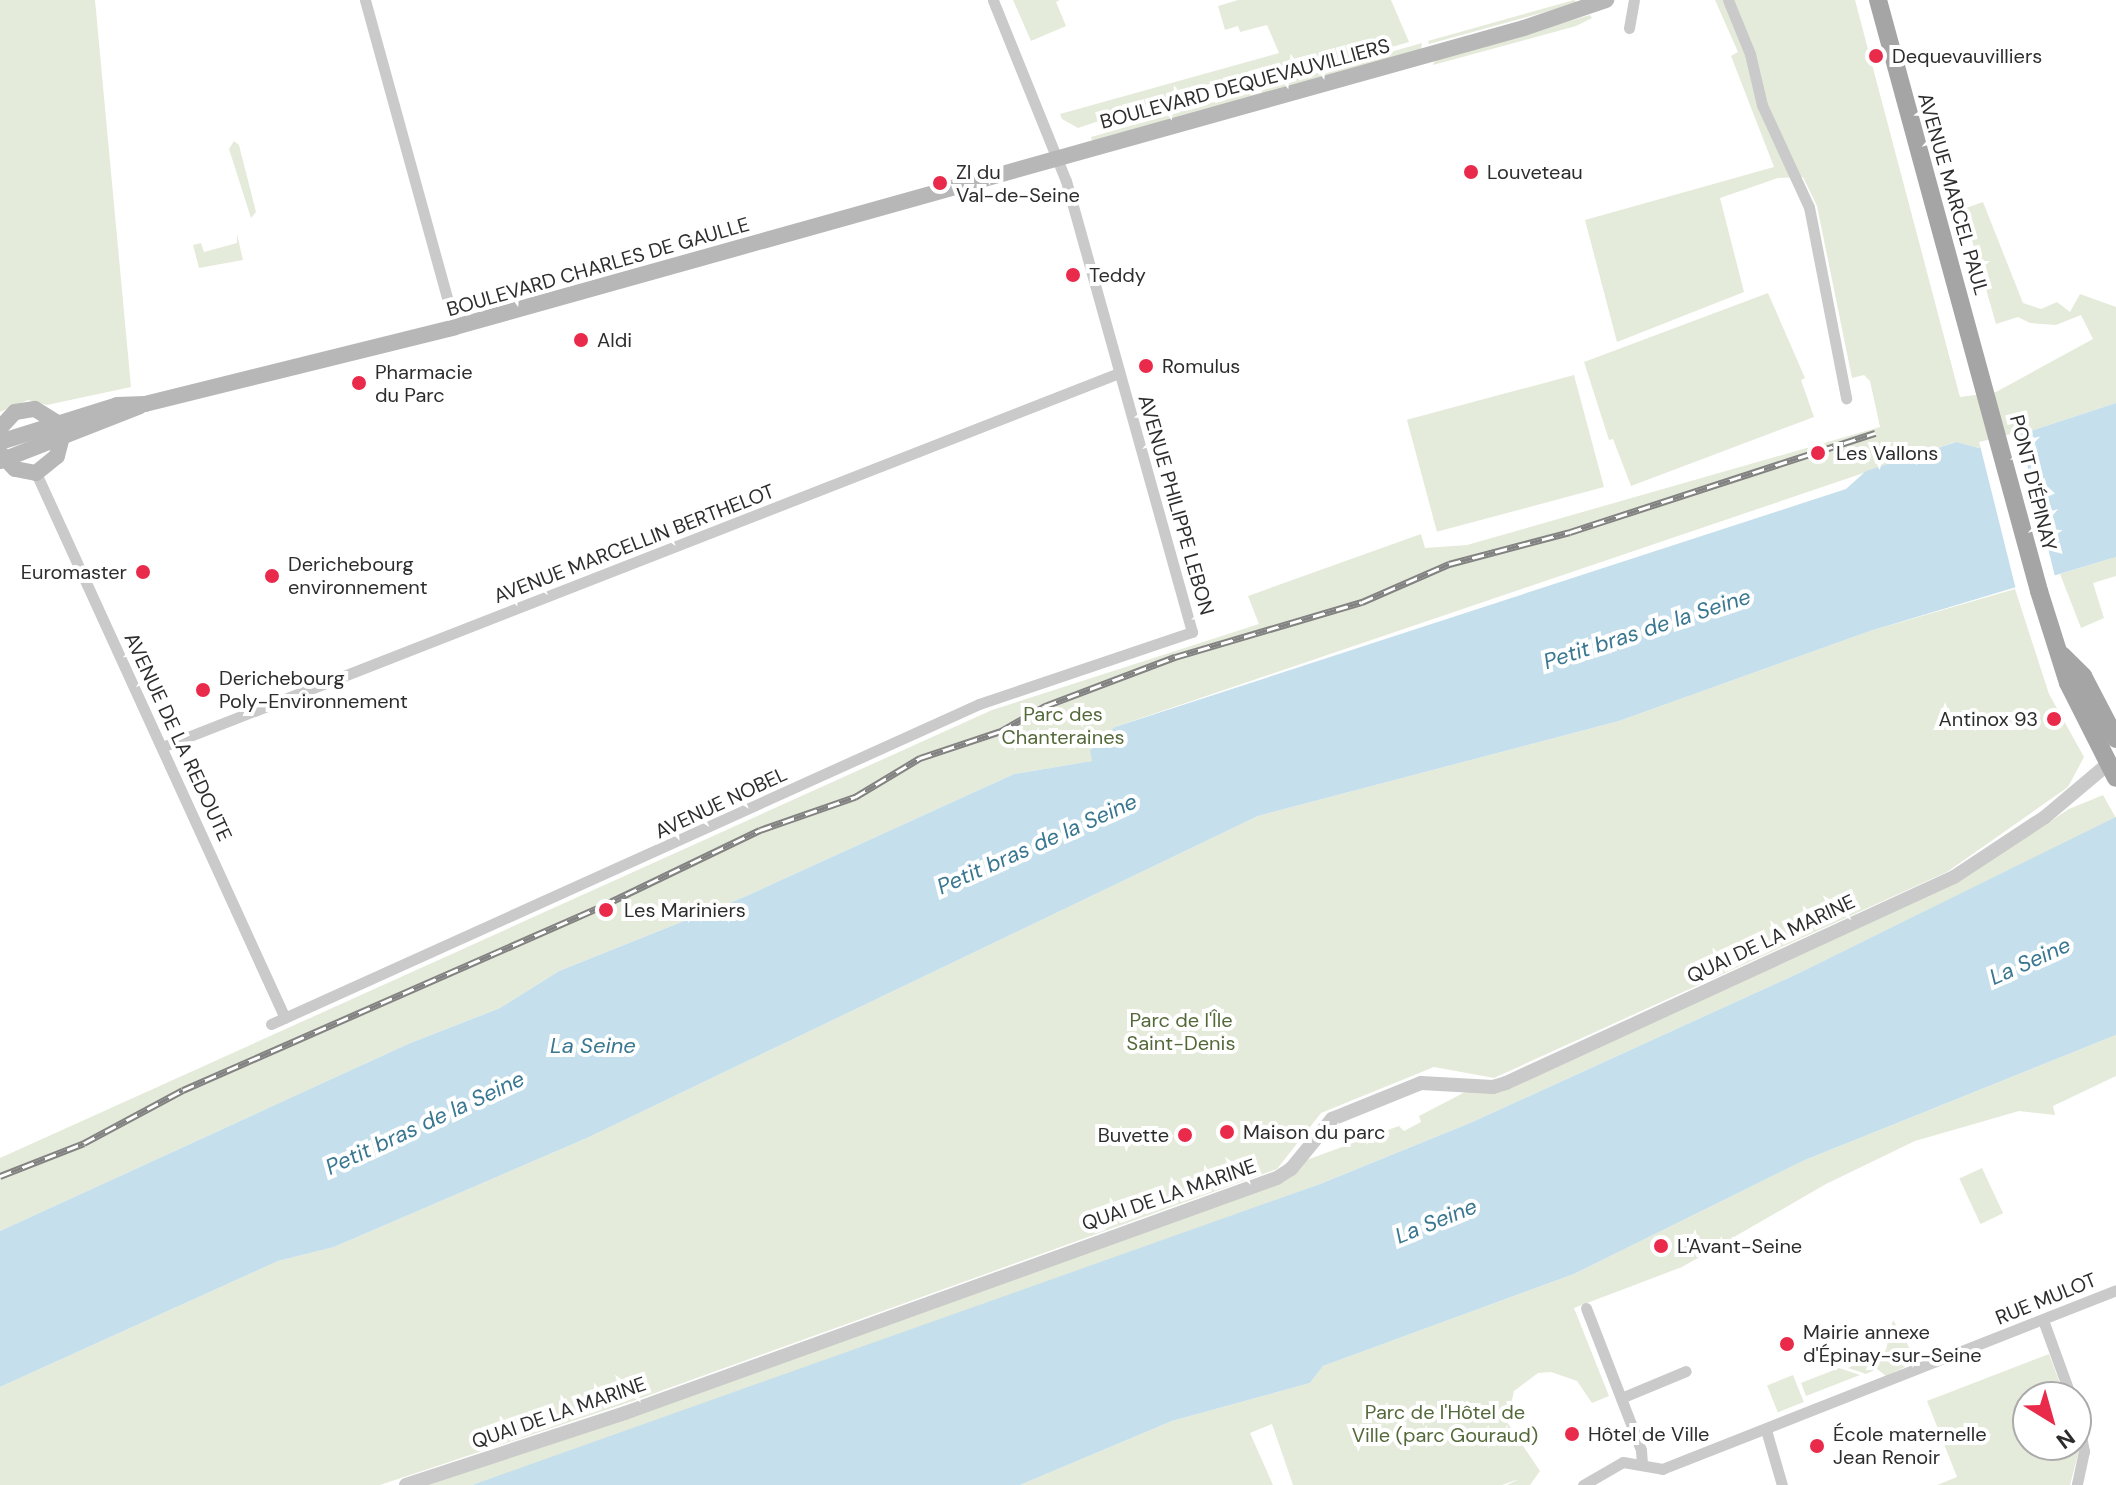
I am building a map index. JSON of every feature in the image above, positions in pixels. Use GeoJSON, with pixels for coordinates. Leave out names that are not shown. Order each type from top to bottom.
{"type":"FeatureCollection","features":[{"type":"Feature","properties":{"kind":"main road","name":"BOULEVARD DEQUEVAUVILLIERS"},"geometry":{"type":"LineString","coordinates":[[1058,158],[1524,28],[1606,0]]}},
{"type":"Feature","properties":{"kind":"main road","name":"AVENUE MARCEL PAUL"},"geometry":{"type":"LineString","coordinates":[[1877,5],[1986,386]]}},
{"type":"Feature","properties":{"kind":"main road","name":"BOULEVARD CHARLES DE GAULLE"},"geometry":{"type":"LineString","coordinates":[[36,473],[15,469],[1,458],[117,405],[145,404],[455,327],[1058,158]]}},
{"type":"Feature","properties":{"kind":"main road","name":"PONT D'ÉPINAY"},"geometry":{"type":"LineString","coordinates":[[1986,386],[2016,508],[2068,683],[2113,768]]}},
{"type":"Feature","properties":{"kind":"main road"},"geometry":{"type":"LineString","coordinates":[[0,428],[10,415],[28,408],[59,430],[57,456],[36,473]]}},
{"type":"Feature","properties":{"kind":"main road","name":"BOULEVARD CHARLES DE GAULLE"},"geometry":{"type":"LineString","coordinates":[[0,442],[59,430]]}},
{"type":"Feature","properties":{"kind":"main road"},"geometry":{"type":"LineString","coordinates":[[2062,655],[2083,676],[2116,739]]}},
{"type":"Feature","properties":{"kind":"street"},"geometry":{"type":"LineString","coordinates":[[365,0],[455,327]]}},
{"type":"Feature","properties":{"kind":"street"},"geometry":{"type":"LineString","coordinates":[[993,0],[1058,158]]}},
{"type":"Feature","properties":{"kind":"street"},"geometry":{"type":"LineString","coordinates":[[1629,28],[1634,0]]}},
{"type":"Feature","properties":{"kind":"street"},"geometry":{"type":"LineString","coordinates":[[1728,0],[1750,54],[1762,105],[1809,207],[1846,398]]}},
{"type":"Feature","properties":{"kind":"street","name":"AVENUE PHILIPPE LEBON"},"geometry":{"type":"LineString","coordinates":[[1058,158],[1192,632]]}},
{"type":"Feature","properties":{"kind":"street","name":"AVENUE MARCELLIN BERTHELOT"},"geometry":{"type":"LineString","coordinates":[[162,747],[1119,373]]}},
{"type":"Feature","properties":{"kind":"street","name":"AVENUE DE LA REDOUTE"},"geometry":{"type":"LineString","coordinates":[[36,473],[285,1018]]}},
{"type":"Feature","properties":{"kind":"street","name":"AVENUE NOBEL"},"geometry":{"type":"LineString","coordinates":[[271,1024],[979,704],[1192,632]]}},
{"type":"Feature","properties":{"kind":"street","name":"QUAI DE LA MARINE"},"geometry":{"type":"LineString","coordinates":[[406,1485],[625,1413],[1277,1178],[1291,1169],[1332,1119],[1421,1083],[1493,1087],[1506,1083],[1954,877],[2113,768]]}},
{"type":"Feature","properties":{"kind":"street","name":"RUE MULOT"},"geometry":{"type":"LineString","coordinates":[[1583,1485],[1623,1462],[1662,1469],[2116,1290]]}},
{"type":"Feature","properties":{"kind":"street"},"geometry":{"type":"LineString","coordinates":[[1586,1308],[1621,1398],[1642,1465]]}},
{"type":"Feature","properties":{"kind":"street"},"geometry":{"type":"LineString","coordinates":[[2043,1320],[2065,1381]]}},
{"type":"Feature","properties":{"kind":"street"},"geometry":{"type":"LineString","coordinates":[[1621,1398],[1686,1371]]}},
{"type":"Feature","properties":{"kind":"street"},"geometry":{"type":"LineString","coordinates":[[1766,1430],[1782,1485]]}},
{"type":"Feature","properties":{"kind":"street"},"geometry":{"type":"LineString","coordinates":[[2077,1485],[2082,1461]]}},
{"type":"Feature","properties":{"kind":"green space"},"geometry":{"type":"Polygon","coordinates":[[[0,0],[95,0],[131,387],[47,405],[28,400],[0,412],[0,0]]]}},
{"type":"Feature","properties":{"kind":"green space"},"geometry":{"type":"Polygon","coordinates":[[[1013,0],[1060,0],[1056,2],[1066,26],[1031,41],[1013,0]]]}},
{"type":"Feature","properties":{"kind":"green space"},"geometry":{"type":"Polygon","coordinates":[[[1238,0],[1391,0],[1409,42],[1291,77],[1286,68],[1212,83],[1078,128],[1062,119],[1060,114],[1279,53],[1267,25],[1240,32],[1238,26],[1225,30],[1218,6],[1238,0]]]}},
{"type":"Feature","properties":{"kind":"green space"},"geometry":{"type":"Polygon","coordinates":[[[1574,0],[1578,3],[1429,44],[1428,41],[1574,0]]]}},
{"type":"Feature","properties":{"kind":"green space","name":"Parc des Chanteraines"},"geometry":{"type":"Polygon","coordinates":[[[1715,0],[1855,0],[1960,397],[1996,392],[2093,339],[2081,315],[2056,325],[2030,323],[2018,317],[1996,324],[1963,209],[1983,202],[2023,303],[2041,309],[2057,302],[2070,312],[2080,294],[2116,307],[2116,403],[1979,448],[1955,442],[1115,727],[1093,761],[1014,774],[744,897],[559,971],[500,1008],[408,1044],[0,1231],[0,1158],[992,710],[1259,624],[1248,596],[1421,534],[1425,548],[1467,545],[1880,427],[1870,381],[1864,375],[1852,378],[1817,206],[1803,177],[1778,178],[1720,198],[1744,292],[1617,342],[1585,220],[1774,167],[1731,56],[1738,52],[1715,0]]]}},
{"type":"Feature","properties":{"kind":"green space"},"geometry":{"type":"Polygon","coordinates":[[[1590,15],[1592,18],[1576,26],[1433,65],[1435,60],[1590,15]]]}},
{"type":"Feature","properties":{"kind":"green space"},"geometry":{"type":"Polygon","coordinates":[[[1422,43],[1421,50],[1092,141],[1091,137],[1422,43]]]}},
{"type":"Feature","properties":{"kind":"green space"},"geometry":{"type":"Polygon","coordinates":[[[234,141],[239,145],[256,212],[251,218],[229,149],[234,141]]]}},
{"type":"Feature","properties":{"kind":"green space"},"geometry":{"type":"Polygon","coordinates":[[[237,234],[243,260],[199,268],[193,245],[201,243],[204,252],[237,243],[237,234]]]}},
{"type":"Feature","properties":{"kind":"green space"},"geometry":{"type":"Polygon","coordinates":[[[1768,293],[1805,378],[1801,380],[1814,417],[1631,486],[1613,439],[1609,440],[1584,362],[1768,293]]]}},
{"type":"Feature","properties":{"kind":"green space"},"geometry":{"type":"Polygon","coordinates":[[[1574,375],[1604,487],[1437,532],[1407,420],[1574,375]]]}},
{"type":"Feature","properties":{"kind":"green space"},"geometry":{"type":"Polygon","coordinates":[[[2116,557],[2116,576],[2093,583],[2104,618],[2081,628],[2060,574],[2116,557]]]}},
{"type":"Feature","properties":{"kind":"green space","name":"Parc de l'Île Saint-Denis"},"geometry":{"type":"Polygon","coordinates":[[[2015,589],[2049,694],[2084,757],[2068,787],[1947,872],[1494,1078],[1434,1067],[1321,1113],[1277,1169],[633,1401],[380,1485],[0,1485],[0,1387],[278,1261],[334,1247],[587,1138],[1258,816],[1619,721],[1870,631],[2015,589]]]}},
{"type":"Feature","properties":{"kind":"green space"},"geometry":{"type":"Polygon","coordinates":[[[2103,795],[2116,818],[1797,974],[1470,1123],[1320,1184],[594,1444],[472,1485],[423,1485],[1399,1126],[1404,1131],[1421,1122],[1419,1116],[1469,1090],[1500,1092],[2007,850],[2069,809],[2103,795]]]}},
{"type":"Feature","properties":{"kind":"green space","name":"Parc de l'Hôtel de Ville (parc Gouraud)"},"geometry":{"type":"Polygon","coordinates":[[[2116,1035],[2116,1076],[2053,1106],[2055,1115],[2019,1111],[1915,1141],[1826,1184],[1682,1267],[1574,1308],[1609,1396],[1592,1403],[1577,1381],[1551,1372],[1538,1373],[1514,1391],[1507,1422],[1540,1471],[1530,1485],[1507,1485],[1519,1479],[1502,1485],[1293,1485],[1272,1424],[1250,1433],[1273,1485],[1020,1485],[1172,1421],[1310,1383],[1323,1366],[1574,1274],[1805,1160],[2116,1035]]]}},
{"type":"Feature","properties":{"kind":"green space"},"geometry":{"type":"Polygon","coordinates":[[[1982,1168],[2003,1213],[1980,1224],[1959,1179],[1982,1168]]]}},
{"type":"Feature","properties":{"kind":"green space"},"geometry":{"type":"Polygon","coordinates":[[[1893,1320],[1912,1352],[1902,1360],[1905,1367],[1886,1376],[1877,1369],[1866,1374],[1848,1368],[1886,1350],[1893,1320]]]}},
{"type":"Feature","properties":{"kind":"green space"},"geometry":{"type":"Polygon","coordinates":[[[2049,1354],[2059,1381],[2012,1381],[2012,1461],[2076,1461],[2070,1485],[1937,1485],[1957,1477],[1927,1401],[2049,1354]]]}},
{"type":"Feature","properties":{"kind":"green space"},"geometry":{"type":"Polygon","coordinates":[[[1839,1368],[1860,1375],[1806,1396],[1801,1383],[1839,1368]]]}},
{"type":"Feature","properties":{"kind":"green space"},"geometry":{"type":"Polygon","coordinates":[[[1793,1375],[1804,1402],[1778,1412],[1767,1385],[1793,1375]]]}},
{"type":"Feature","properties":{"kind":"water","name":"La Seine"},"geometry":{"type":"Polygon","coordinates":[[[2116,403],[2116,557],[1870,631],[1619,721],[1258,816],[587,1138],[334,1247],[278,1261],[0,1387],[0,1231],[408,1044],[500,1008],[559,971],[744,897],[1014,774],[1092,761],[1090,750],[1115,727],[1846,489],[1866,471],[1956,442],[1979,448],[2116,403]]]}},
{"type":"Feature","properties":{"kind":"water","name":"La Seine"},"geometry":{"type":"Polygon","coordinates":[[[2116,817],[2116,1035],[1805,1160],[1574,1274],[1323,1366],[1310,1383],[1172,1421],[1020,1485],[472,1485],[1320,1184],[1470,1123],[1797,974],[2116,817]]]}},
{"type":"Feature","properties":{"kind":"pier"},"geometry":{"type":"Polygon","coordinates":[[[2019,432],[2056,579],[2016,589],[1979,442],[2019,432]]]}},
{"type":"Feature","properties":{"kind":"railway"},"geometry":{"type":"LineString","coordinates":[[0,1176],[84,1143],[183,1090],[604,905],[760,830],[855,797],[920,758],[1001,731],[1045,706],[1175,657],[1362,602],[1449,564],[1570,532],[1875,433]]}},
{"type":"Feature","properties":{"kind":"place","name":"Dequevauvilliers"},"geometry":{"type":"Point","coordinates":[1876,56]}},
{"type":"Feature","properties":{"kind":"place","name":"Louveteau"},"geometry":{"type":"Point","coordinates":[1471,172]}},
{"type":"Feature","properties":{"kind":"place","name":"ZI du Val-de-Seine"},"geometry":{"type":"Point","coordinates":[940,183]}},
{"type":"Feature","properties":{"kind":"place","name":"Teddy"},"geometry":{"type":"Point","coordinates":[1073,275]}},
{"type":"Feature","properties":{"kind":"place","name":"Aldi"},"geometry":{"type":"Point","coordinates":[581,340]}},
{"type":"Feature","properties":{"kind":"place","name":"Romulus"},"geometry":{"type":"Point","coordinates":[1146,366]}},
{"type":"Feature","properties":{"kind":"place","name":"Pharmacie du Parc"},"geometry":{"type":"Point","coordinates":[359,383]}},
{"type":"Feature","properties":{"kind":"place","name":"Les Vallons"},"geometry":{"type":"Point","coordinates":[1818,453]}},
{"type":"Feature","properties":{"kind":"place","name":"Euromaster"},"geometry":{"type":"Point","coordinates":[143,572]}},
{"type":"Feature","properties":{"kind":"place","name":"Derichebourg environnement"},"geometry":{"type":"Point","coordinates":[272,576]}},
{"type":"Feature","properties":{"kind":"place","name":"Derichebourg Poly-Environnement"},"geometry":{"type":"Point","coordinates":[203,690]}},
{"type":"Feature","properties":{"kind":"place","name":"Antinox 93"},"geometry":{"type":"Point","coordinates":[2054,719]}},
{"type":"Feature","properties":{"kind":"place","name":"Les Mariniers"},"geometry":{"type":"Point","coordinates":[606,910]}},
{"type":"Feature","properties":{"kind":"place","name":"Maison du parc"},"geometry":{"type":"Point","coordinates":[1227,1132]}},
{"type":"Feature","properties":{"kind":"place","name":"Buvette"},"geometry":{"type":"Point","coordinates":[1185,1135]}},
{"type":"Feature","properties":{"kind":"place","name":"L'Avant-Seine"},"geometry":{"type":"Point","coordinates":[1661,1246]}},
{"type":"Feature","properties":{"kind":"place","name":"Mairie annexe d'Épinay-sur-Seine"},"geometry":{"type":"Point","coordinates":[1787,1344]}},
{"type":"Feature","properties":{"kind":"place","name":"Hôtel de Ville"},"geometry":{"type":"Point","coordinates":[1572,1434]}},
{"type":"Feature","properties":{"kind":"place","name":"École maternelle Jean Renoir"},"geometry":{"type":"Point","coordinates":[1817,1446]}},
{"type":"Feature","properties":{"kind":"water label","name":"Petit bras de la Seine"},"geometry":{"type":"Point","coordinates":[1647,629]}},
{"type":"Feature","properties":{"kind":"water label","name":"Petit bras de la Seine"},"geometry":{"type":"Point","coordinates":[1037,844]}},
{"type":"Feature","properties":{"kind":"water label","name":"Petit bras de la Seine"},"geometry":{"type":"Point","coordinates":[425,1123]}}]}
